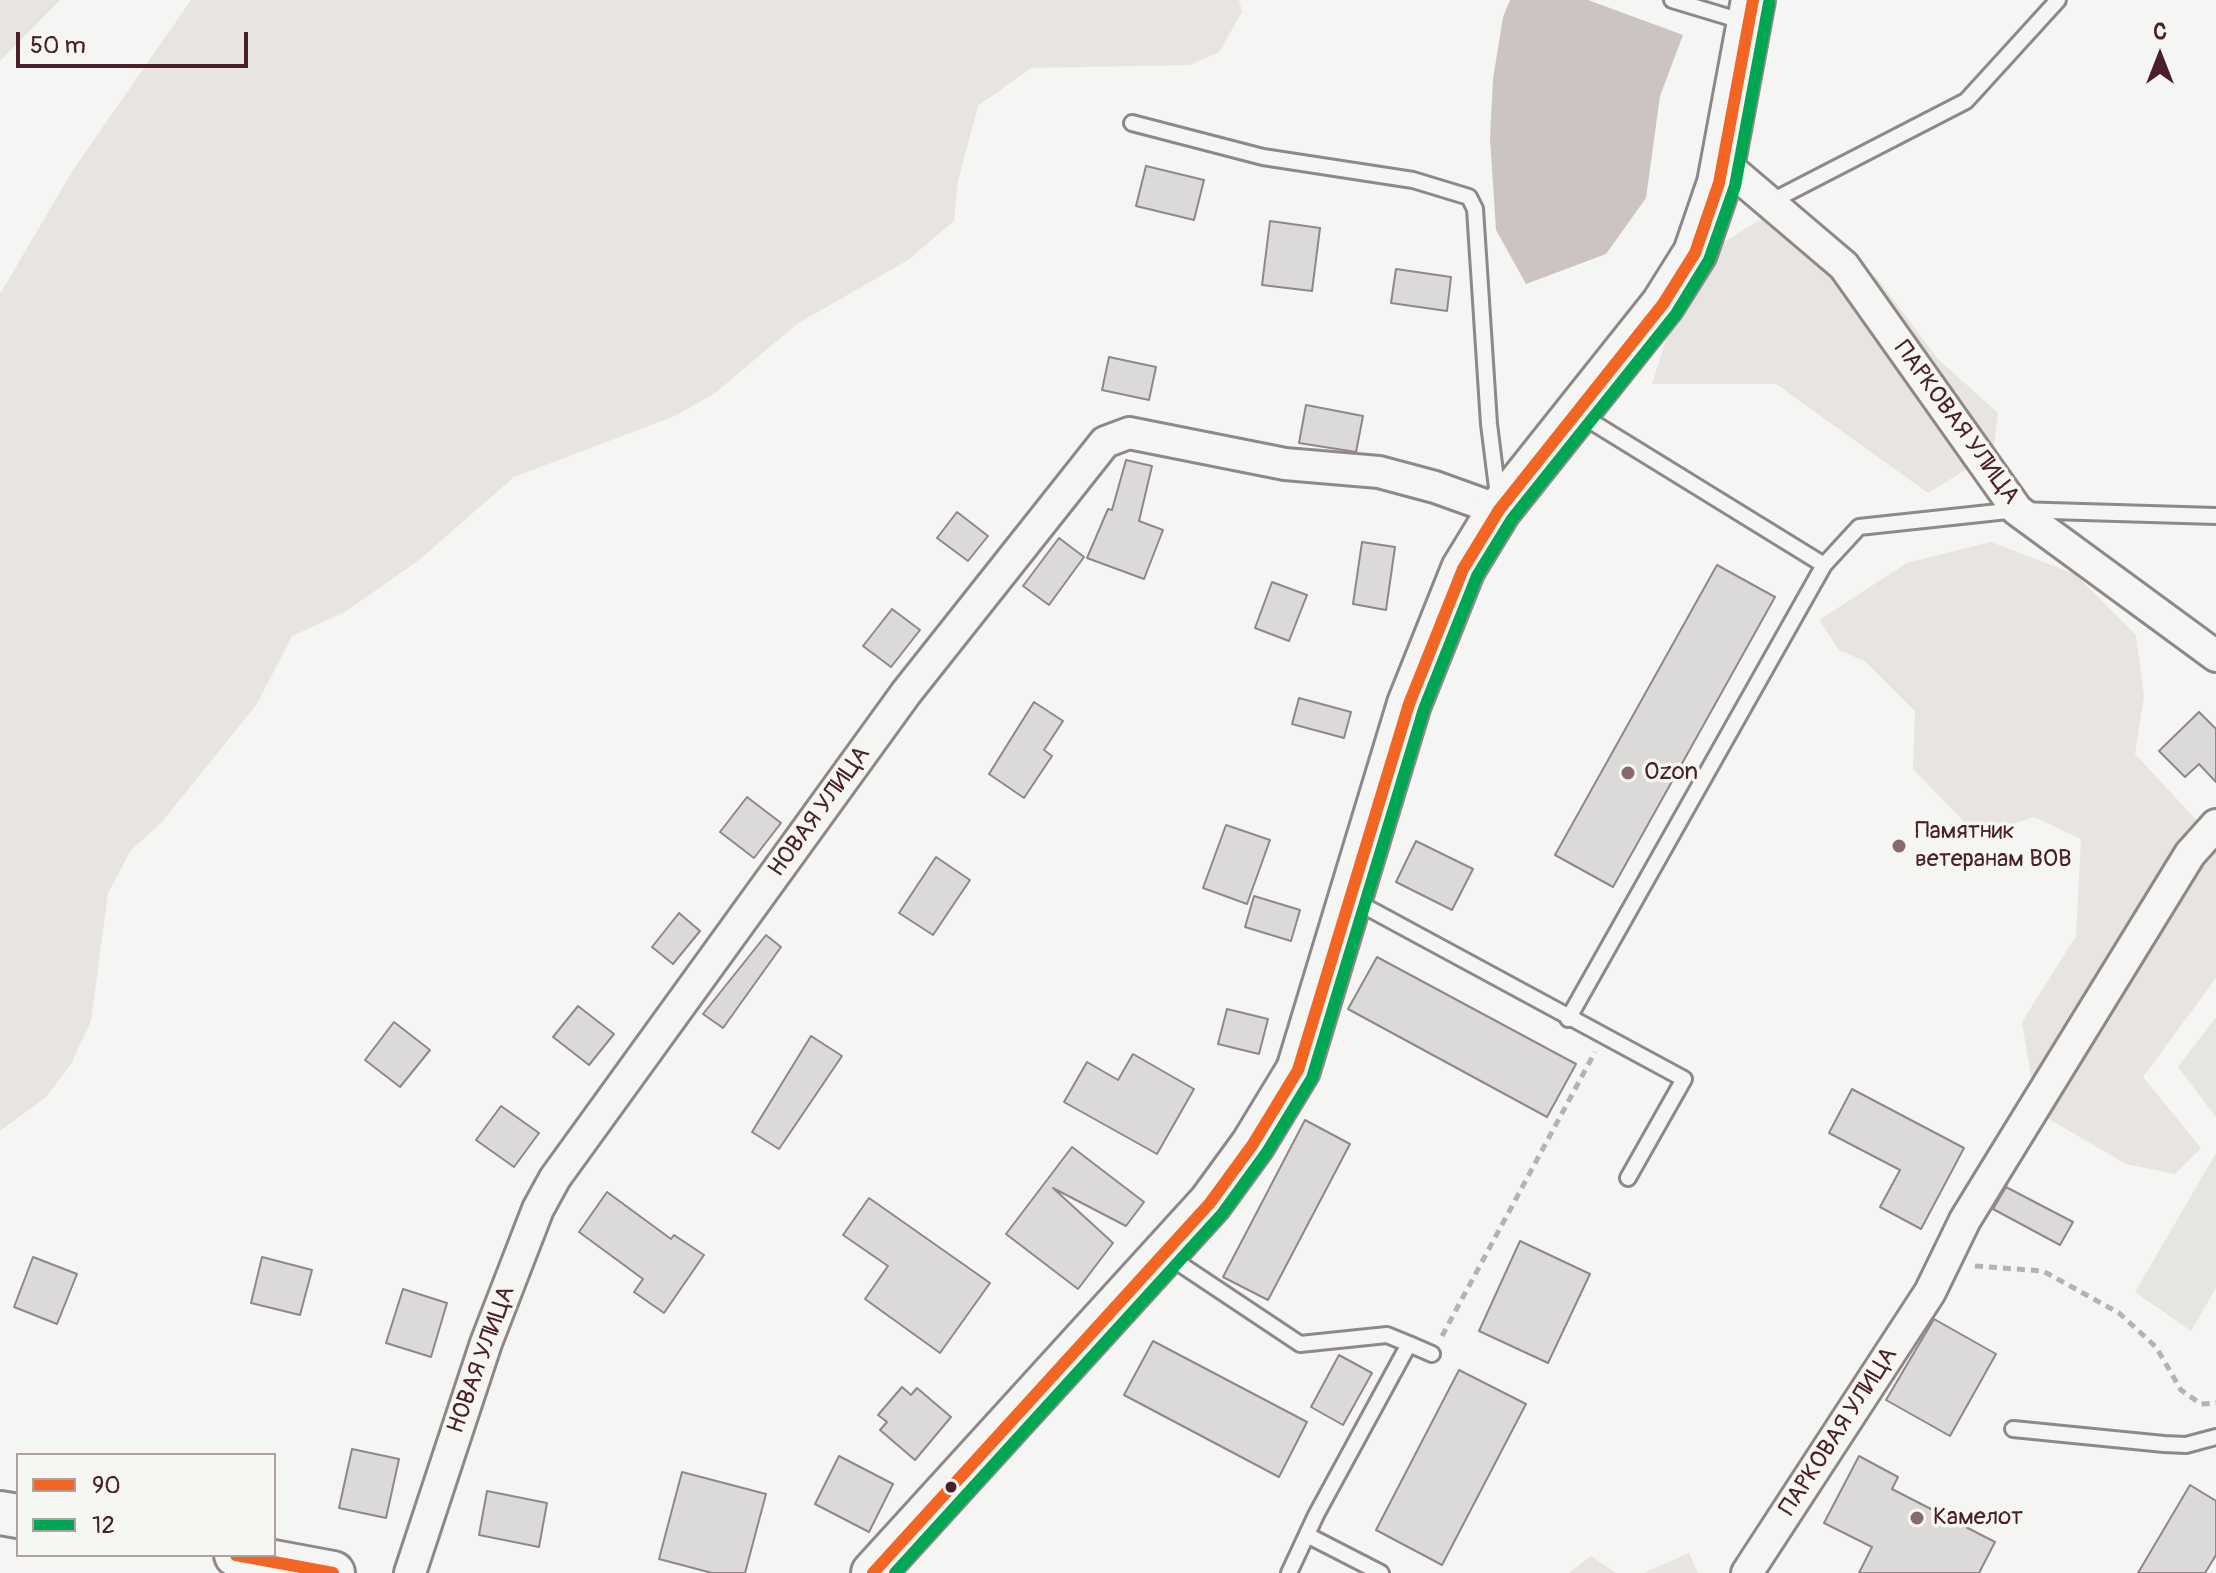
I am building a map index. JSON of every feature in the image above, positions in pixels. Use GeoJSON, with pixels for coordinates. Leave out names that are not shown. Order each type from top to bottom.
{"type":"FeatureCollection","features":[{"type":"Feature","properties":{"kind":"main road"},"geometry":{"type":"LineString","coordinates":[[873,1573],[1210,1203],[1253,1144],[1298,1070],[1404,719],[1463,569],[1499,510],[1663,304],[1695,253],[1723,163],[1750,11]]}},
{"type":"Feature","properties":{"kind":"main road"},"geometry":{"type":"LineString","coordinates":[[247,1557],[333,1573]]}},
{"type":"Feature","properties":{"kind":"street","name":"ПАРКОВАЯ УЛИЦА"},"geometry":{"type":"LineString","coordinates":[[1723,163],[1772,201],[1844,266],[2017,510],[2216,656]]}},
{"type":"Feature","properties":{"kind":"street","name":"НОВАЯ УЛИЦА"},"geometry":{"type":"LineString","coordinates":[[410,1573],[486,1343],[538,1209],[555,1178],[906,693],[1105,442],[1129,433],[1285,464],[1379,472],[1435,487],[1499,510]]}},
{"type":"Feature","properties":{"kind":"street","name":"ПАРКОВАЯ УЛИЦА"},"geometry":{"type":"LineString","coordinates":[[1747,1573],[1930,1292],[1965,1220],[2190,854],[2216,825]]}},
{"type":"Feature","properties":{"kind":"lane"},"geometry":{"type":"LineString","coordinates":[[1672,0],[1750,11]]}},
{"type":"Feature","properties":{"kind":"lane"},"geometry":{"type":"LineString","coordinates":[[1772,201],[1966,101],[2058,0]]}},
{"type":"Feature","properties":{"kind":"lane"},"geometry":{"type":"LineString","coordinates":[[1132,123],[1263,157],[1413,180],[1469,197],[1475,209],[1489,424],[1499,510]]}},
{"type":"Feature","properties":{"kind":"lane"},"geometry":{"type":"LineString","coordinates":[[1576,412],[1824,565]]}},
{"type":"Feature","properties":{"kind":"lane"},"geometry":{"type":"LineString","coordinates":[[1568,1019],[1824,565],[1859,527],[2017,510],[2216,516]]}},
{"type":"Feature","properties":{"kind":"lane"},"geometry":{"type":"LineString","coordinates":[[1350,898],[1568,1019],[1684,1079],[1628,1178]]}},
{"type":"Feature","properties":{"kind":"lane"},"geometry":{"type":"LineString","coordinates":[[1164,1253],[1300,1344],[1387,1335],[1432,1354]]}},
{"type":"Feature","properties":{"kind":"lane"},"geometry":{"type":"LineString","coordinates":[[1289,1573],[1409,1344]]}},
{"type":"Feature","properties":{"kind":"lane"},"geometry":{"type":"LineString","coordinates":[[2013,1429],[2186,1445],[2216,1437]]}},
{"type":"Feature","properties":{"kind":"lane"},"geometry":{"type":"LineString","coordinates":[[1307,1535],[1381,1573]]}},
{"type":"Feature","properties":{"kind":"path"},"geometry":{"type":"LineString","coordinates":[[1432,1354],[1603,1037]]}},
{"type":"Feature","properties":{"kind":"path"},"geometry":{"type":"LineString","coordinates":[[1944,1263],[2043,1271],[2119,1313],[2156,1347],[2181,1390],[2201,1404],[2216,1403]]}},
{"type":"Feature","properties":{"kind":"shaded area"},"geometry":{"type":"Polygon","coordinates":[[[0,0],[60,0],[0,61],[0,0]]]}},
{"type":"Feature","properties":{"kind":"shaded area"},"geometry":{"type":"Polygon","coordinates":[[[191,0],[1239,0],[1242,12],[1219,52],[1190,65],[1031,68],[978,106],[958,181],[954,221],[908,260],[797,324],[715,393],[675,416],[514,477],[419,560],[345,612],[292,636],[257,704],[161,823],[131,850],[108,893],[91,1021],[71,1064],[46,1097],[0,1131],[0,294],[73,170],[191,0]]]}},
{"type":"Feature","properties":{"kind":"shaded area"},"geometry":{"type":"Polygon","coordinates":[[[1510,0],[1588,0],[1683,35],[1660,96],[1646,198],[1606,254],[1526,284],[1496,230],[1490,138],[1493,79],[1503,17],[1510,0]]]}},
{"type":"Feature","properties":{"kind":"shaded area"},"geometry":{"type":"Polygon","coordinates":[[[1773,212],[1877,278],[1938,359],[1998,413],[1993,453],[1928,493],[1776,384],[1652,384],[1673,317],[1719,245],[1773,212]]]}},
{"type":"Feature","properties":{"kind":"shaded area"},"geometry":{"type":"Polygon","coordinates":[[[1991,542],[2075,574],[2136,635],[2144,696],[2135,754],[2216,841],[2216,978],[2143,1077],[2201,1148],[2175,1174],[2126,1164],[2037,1112],[2022,1022],[2076,936],[2081,839],[2034,817],[1978,836],[1913,769],[1915,711],[1866,662],[1839,650],[1819,620],[1907,563],[1991,542]]]}},
{"type":"Feature","properties":{"kind":"shaded area"},"geometry":{"type":"Polygon","coordinates":[[[2216,1017],[2216,1117],[2178,1067],[2216,1017]]]}},
{"type":"Feature","properties":{"kind":"shaded area"},"geometry":{"type":"Polygon","coordinates":[[[2216,1153],[2216,1288],[2191,1331],[2135,1292],[2216,1153]]]}},
{"type":"Feature","properties":{"kind":"shaded area"},"geometry":{"type":"Polygon","coordinates":[[[1689,1553],[1698,1573],[1644,1573],[1689,1553]]]}},
{"type":"Feature","properties":{"kind":"shaded area"},"geometry":{"type":"Polygon","coordinates":[[[1591,1556],[1616,1573],[1569,1573],[1591,1556]]]}},
{"type":"Feature","properties":{"kind":"building"},"geometry":{"type":"Polygon","coordinates":[[[1146,166],[1204,180],[1194,220],[1136,206],[1146,166]]]}},
{"type":"Feature","properties":{"kind":"building"},"geometry":{"type":"Polygon","coordinates":[[[1270,221],[1320,228],[1312,291],[1262,285],[1270,221]]]}},
{"type":"Feature","properties":{"kind":"building"},"geometry":{"type":"Polygon","coordinates":[[[1396,269],[1451,277],[1447,311],[1391,303],[1396,269]]]}},
{"type":"Feature","properties":{"kind":"building"},"geometry":{"type":"Polygon","coordinates":[[[1109,357],[1156,367],[1149,400],[1102,390],[1109,357]]]}},
{"type":"Feature","properties":{"kind":"building"},"geometry":{"type":"Polygon","coordinates":[[[1306,405],[1363,416],[1356,452],[1299,443],[1306,405]]]}},
{"type":"Feature","properties":{"kind":"building"},"geometry":{"type":"Polygon","coordinates":[[[1126,460],[1152,466],[1139,521],[1163,530],[1144,579],[1087,558],[1108,509],[1112,510],[1126,460]]]}},
{"type":"Feature","properties":{"kind":"building"},"geometry":{"type":"Polygon","coordinates":[[[957,512],[988,536],[968,561],[937,538],[957,512]]]}},
{"type":"Feature","properties":{"kind":"building"},"geometry":{"type":"Polygon","coordinates":[[[1059,538],[1084,557],[1049,605],[1023,586],[1059,538]]]}},
{"type":"Feature","properties":{"kind":"building"},"geometry":{"type":"Polygon","coordinates":[[[1362,542],[1395,547],[1386,610],[1353,604],[1362,542]]]}},
{"type":"Feature","properties":{"kind":"building"},"geometry":{"type":"Polygon","coordinates":[[[1717,565],[1775,597],[1613,887],[1555,855],[1717,565]]]}},
{"type":"Feature","properties":{"kind":"building"},"geometry":{"type":"Polygon","coordinates":[[[1272,582],[1307,595],[1289,641],[1255,628],[1272,582]]]}},
{"type":"Feature","properties":{"kind":"building"},"geometry":{"type":"Polygon","coordinates":[[[892,609],[920,630],[891,667],[863,646],[892,609]]]}},
{"type":"Feature","properties":{"kind":"building"},"geometry":{"type":"Polygon","coordinates":[[[1299,698],[1351,712],[1344,738],[1292,724],[1299,698]]]}},
{"type":"Feature","properties":{"kind":"building"},"geometry":{"type":"Polygon","coordinates":[[[1034,702],[1063,721],[1044,750],[1052,756],[1024,798],[989,774],[1034,702]]]}},
{"type":"Feature","properties":{"kind":"building"},"geometry":{"type":"Polygon","coordinates":[[[2199,712],[2216,729],[2216,782],[2199,764],[2185,777],[2159,751],[2199,712]]]}},
{"type":"Feature","properties":{"kind":"building"},"geometry":{"type":"Polygon","coordinates":[[[747,797],[781,823],[754,858],[720,832],[747,797]]]}},
{"type":"Feature","properties":{"kind":"building"},"geometry":{"type":"Polygon","coordinates":[[[1226,825],[1270,840],[1247,904],[1203,888],[1226,825]]]}},
{"type":"Feature","properties":{"kind":"building"},"geometry":{"type":"Polygon","coordinates":[[[1416,841],[1473,869],[1452,910],[1396,882],[1416,841]]]}},
{"type":"Feature","properties":{"kind":"building"},"geometry":{"type":"Polygon","coordinates":[[[936,857],[970,880],[933,935],[899,913],[936,857]]]}},
{"type":"Feature","properties":{"kind":"building"},"geometry":{"type":"Polygon","coordinates":[[[1254,896],[1300,910],[1291,941],[1245,927],[1254,896]]]}},
{"type":"Feature","properties":{"kind":"building"},"geometry":{"type":"Polygon","coordinates":[[[679,913],[700,931],[673,964],[652,947],[679,913]]]}},
{"type":"Feature","properties":{"kind":"building"},"geometry":{"type":"Polygon","coordinates":[[[766,935],[781,947],[723,1028],[703,1014],[766,935]]]}},
{"type":"Feature","properties":{"kind":"building"},"geometry":{"type":"Polygon","coordinates":[[[1377,957],[1576,1064],[1547,1117],[1348,1009],[1377,957]]]}},
{"type":"Feature","properties":{"kind":"building"},"geometry":{"type":"Polygon","coordinates":[[[578,1006],[614,1034],[589,1065],[553,1037],[578,1006]]]}},
{"type":"Feature","properties":{"kind":"building"},"geometry":{"type":"Polygon","coordinates":[[[1227,1009],[1268,1019],[1259,1054],[1218,1044],[1227,1009]]]}},
{"type":"Feature","properties":{"kind":"building"},"geometry":{"type":"Polygon","coordinates":[[[394,1022],[430,1050],[400,1087],[365,1060],[394,1022]]]}},
{"type":"Feature","properties":{"kind":"building"},"geometry":{"type":"Polygon","coordinates":[[[811,1036],[842,1056],[779,1149],[752,1132],[811,1036]]]}},
{"type":"Feature","properties":{"kind":"building"},"geometry":{"type":"Polygon","coordinates":[[[1133,1054],[1194,1089],[1157,1154],[1064,1102],[1087,1062],[1118,1080],[1133,1054]]]}},
{"type":"Feature","properties":{"kind":"building"},"geometry":{"type":"Polygon","coordinates":[[[1852,1089],[1964,1148],[1921,1229],[1880,1207],[1900,1170],[1829,1133],[1852,1089]]]}},
{"type":"Feature","properties":{"kind":"building"},"geometry":{"type":"Polygon","coordinates":[[[501,1106],[539,1133],[514,1167],[476,1140],[501,1106]]]}},
{"type":"Feature","properties":{"kind":"building"},"geometry":{"type":"Polygon","coordinates":[[[1305,1120],[1350,1144],[1268,1300],[1223,1277],[1305,1120]]]}},
{"type":"Feature","properties":{"kind":"building"},"geometry":{"type":"Polygon","coordinates":[[[1072,1147],[1144,1202],[1126,1226],[1053,1188],[1113,1243],[1078,1289],[1006,1234],[1072,1147]]]}},
{"type":"Feature","properties":{"kind":"building"},"geometry":{"type":"Polygon","coordinates":[[[2006,1187],[2073,1222],[2060,1245],[1993,1209],[2006,1187]]]}},
{"type":"Feature","properties":{"kind":"building"},"geometry":{"type":"Polygon","coordinates":[[[607,1192],[671,1239],[674,1235],[704,1255],[664,1313],[634,1292],[643,1279],[579,1232],[607,1192]]]}},
{"type":"Feature","properties":{"kind":"building"},"geometry":{"type":"Polygon","coordinates":[[[869,1198],[990,1283],[940,1353],[865,1299],[888,1266],[843,1235],[869,1198]]]}},
{"type":"Feature","properties":{"kind":"building"},"geometry":{"type":"Polygon","coordinates":[[[1520,1241],[1590,1274],[1548,1363],[1479,1331],[1520,1241]]]}},
{"type":"Feature","properties":{"kind":"building"},"geometry":{"type":"Polygon","coordinates":[[[33,1257],[77,1274],[57,1324],[14,1307],[33,1257]]]}},
{"type":"Feature","properties":{"kind":"building"},"geometry":{"type":"Polygon","coordinates":[[[262,1257],[312,1270],[300,1315],[251,1303],[262,1257]]]}},
{"type":"Feature","properties":{"kind":"building"},"geometry":{"type":"Polygon","coordinates":[[[403,1289],[447,1303],[431,1357],[386,1343],[403,1289]]]}},
{"type":"Feature","properties":{"kind":"building"},"geometry":{"type":"Polygon","coordinates":[[[1934,1319],[1996,1354],[1950,1436],[1886,1400],[1934,1319]]]}},
{"type":"Feature","properties":{"kind":"building"},"geometry":{"type":"Polygon","coordinates":[[[1153,1341],[1307,1422],[1279,1477],[1124,1395],[1153,1341]]]}},
{"type":"Feature","properties":{"kind":"building"},"geometry":{"type":"Polygon","coordinates":[[[1339,1355],[1372,1373],[1343,1425],[1311,1407],[1339,1355]]]}},
{"type":"Feature","properties":{"kind":"building"},"geometry":{"type":"Polygon","coordinates":[[[1459,1370],[1526,1404],[1442,1565],[1376,1530],[1459,1370]]]}},
{"type":"Feature","properties":{"kind":"building"},"geometry":{"type":"Polygon","coordinates":[[[902,1387],[911,1395],[917,1388],[951,1417],[915,1460],[880,1430],[887,1422],[878,1415],[902,1387]]]}},
{"type":"Feature","properties":{"kind":"building"},"geometry":{"type":"Polygon","coordinates":[[[352,1449],[399,1459],[386,1518],[339,1508],[352,1449]]]}},
{"type":"Feature","properties":{"kind":"building"},"geometry":{"type":"Polygon","coordinates":[[[839,1456],[893,1484],[869,1532],[815,1504],[839,1456]]]}},
{"type":"Feature","properties":{"kind":"building","name":"Камелот"},"geometry":{"type":"Polygon","coordinates":[[[1859,1456],[1898,1477],[1892,1489],[1995,1542],[1979,1573],[1859,1573],[1872,1547],[1824,1523],[1859,1456]]]}},
{"type":"Feature","properties":{"kind":"building"},"geometry":{"type":"Polygon","coordinates":[[[682,1472],[766,1494],[745,1573],[712,1573],[659,1559],[682,1472]]]}},
{"type":"Feature","properties":{"kind":"building"},"geometry":{"type":"Polygon","coordinates":[[[2190,1485],[2216,1501],[2216,1555],[2205,1573],[2138,1573],[2190,1485]]]}},
{"type":"Feature","properties":{"kind":"building"},"geometry":{"type":"Polygon","coordinates":[[[487,1491],[547,1503],[539,1547],[479,1535],[487,1491]]]}},
{"type":"Feature","properties":{"kind":"transit line","name":"90"},"geometry":{"type":"LineString","coordinates":[[873,1573],[1210,1203],[1253,1144],[1298,1070],[1409,704],[1463,569],[1499,510],[1663,304],[1695,253],[1719,183],[1753,0]]}},
{"type":"Feature","properties":{"kind":"transit line","name":"12"},"geometry":{"type":"LineString","coordinates":[[895,1573],[1222,1214],[1267,1152],[1312,1078],[1424,709],[1477,576],[1512,519],[1676,314],[1709,260],[1735,186],[1769,3]]}},
{"type":"Feature","properties":{"kind":"transit line","name":"90"},"geometry":{"type":"LineString","coordinates":[[247,1557],[333,1573]]}},
{"type":"Feature","properties":{"kind":"place","name":"Ozon"},"geometry":{"type":"Point","coordinates":[1628,773]}},
{"type":"Feature","properties":{"kind":"place","name":"Памятник ветеранам ВОВ"},"geometry":{"type":"Point","coordinates":[1899,846]}},
{"type":"Feature","properties":{"kind":"place","name":"Камелот"},"geometry":{"type":"Point","coordinates":[1917,1518]}}]}
